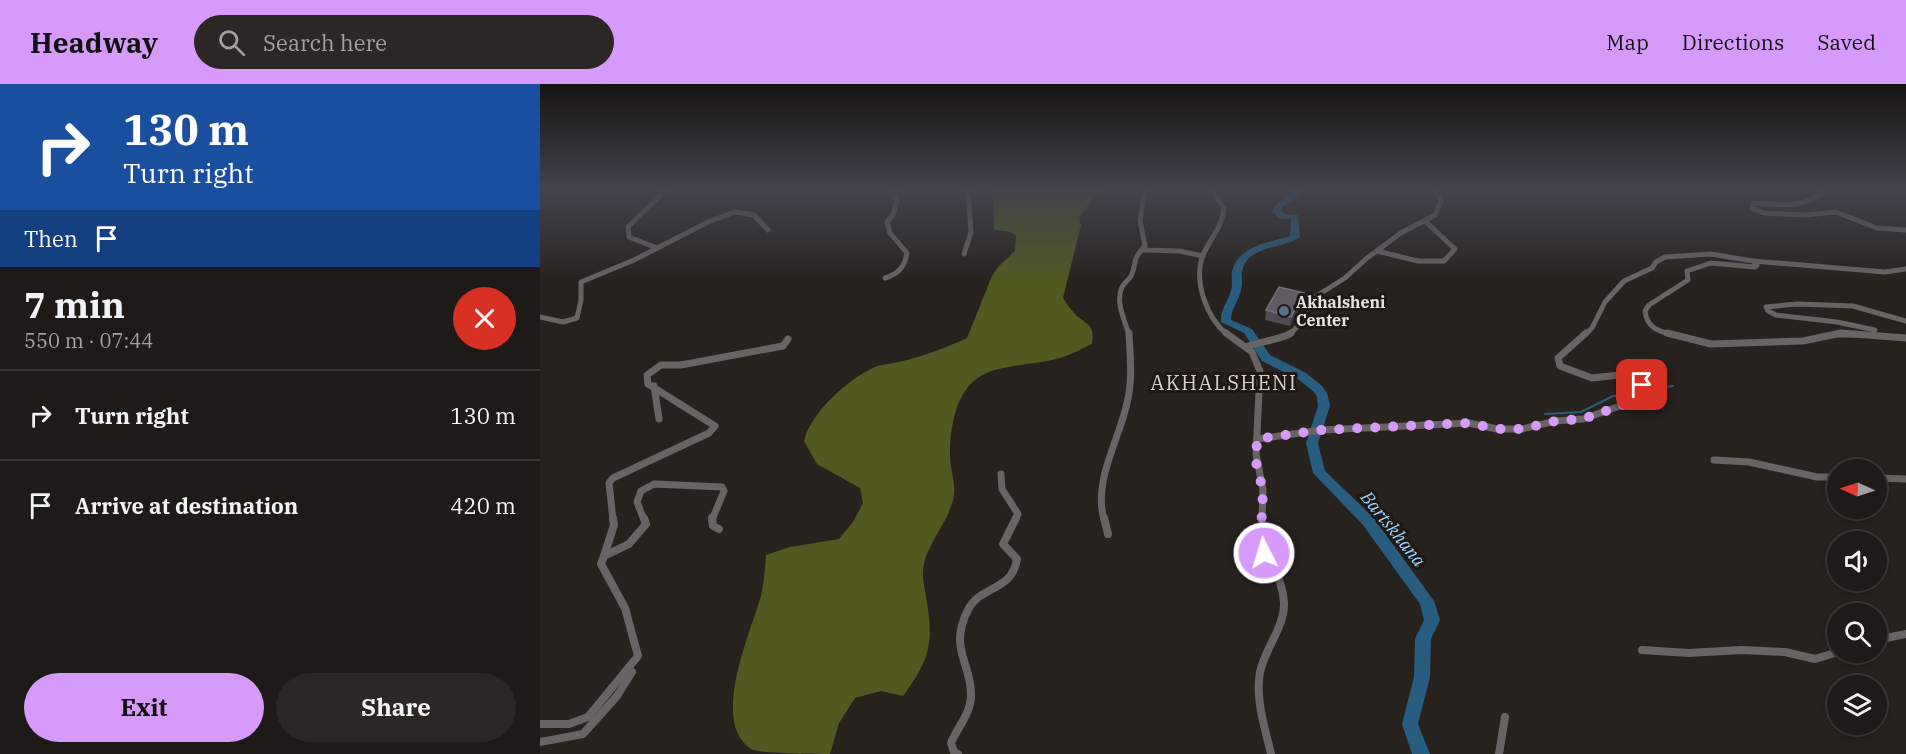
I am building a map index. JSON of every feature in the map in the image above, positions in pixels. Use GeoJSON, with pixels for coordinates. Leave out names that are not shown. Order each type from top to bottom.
{"type":"FeatureCollection","features":[{"type":"Feature","properties":{"kind":"street"},"geometry":{"type":"LineString","coordinates":[[636,219],[628,227],[629,237],[657,248]]}},
{"type":"Feature","properties":{"kind":"street"},"geometry":{"type":"LineString","coordinates":[[540,317],[559,323],[572,321],[577,318],[581,300],[581,282],[715,219]]}},
{"type":"Feature","properties":{"kind":"street"},"geometry":{"type":"LineString","coordinates":[[758,219],[768,230]]}},
{"type":"Feature","properties":{"kind":"street"},"geometry":{"type":"LineString","coordinates":[[885,278],[897,273],[906,262],[907,253],[890,233],[886,222],[888,219]]}},
{"type":"Feature","properties":{"kind":"street"},"geometry":{"type":"LineString","coordinates":[[964,254],[970,244],[971,219]]}},
{"type":"Feature","properties":{"kind":"street"},"geometry":{"type":"LineString","coordinates":[[1108,534],[1100,505],[1102,490],[1112,446],[1127,405],[1131,384],[1130,333],[1122,318],[1122,287],[1132,275],[1134,258],[1143,250],[1145,241],[1140,219]]}},
{"type":"Feature","properties":{"kind":"street"},"geometry":{"type":"LineString","coordinates":[[1223,219],[1220,230],[1203,256],[1200,271],[1208,308],[1217,326],[1248,347],[1257,359],[1261,375],[1256,462],[1263,491],[1261,532],[1264,553],[1279,579],[1285,602],[1282,617],[1268,645],[1260,674],[1260,700],[1271,754]]}},
{"type":"Feature","properties":{"kind":"street"},"geometry":{"type":"LineString","coordinates":[[1248,347],[1258,342],[1288,336],[1297,327],[1313,298],[1345,278],[1401,233],[1428,219]]}},
{"type":"Feature","properties":{"kind":"street"},"geometry":{"type":"LineString","coordinates":[[1855,219],[1877,228],[1906,230]]}},
{"type":"Feature","properties":{"kind":"street"},"geometry":{"type":"LineString","coordinates":[[1377,251],[1418,261],[1444,261],[1455,249],[1425,221]]}},
{"type":"Feature","properties":{"kind":"street"},"geometry":{"type":"LineString","coordinates":[[1143,250],[1179,251],[1203,256]]}},
{"type":"Feature","properties":{"kind":"street"},"geometry":{"type":"LineString","coordinates":[[1257,439],[1322,430],[1469,423],[1497,429],[1522,429],[1556,421],[1583,419],[1637,400],[1643,390],[1638,381],[1619,375],[1592,378],[1560,366],[1558,358],[1592,328],[1605,302],[1624,281],[1652,268],[1665,256],[1711,254],[1753,261],[1885,272],[1906,269]]}},
{"type":"Feature","properties":{"kind":"street"},"geometry":{"type":"LineString","coordinates":[[1753,261],[1757,265],[1755,267],[1719,262],[1694,266],[1687,271],[1688,280],[1649,306],[1645,311],[1646,320],[1656,330],[1672,336],[1726,345],[1803,341],[1841,333],[1902,337]]}},
{"type":"Feature","properties":{"kind":"street"},"geometry":{"type":"LineString","coordinates":[[1902,337],[1837,322],[1776,315],[1768,311],[1766,307],[1795,304],[1858,307],[1906,321]]}},
{"type":"Feature","properties":{"kind":"street"},"geometry":{"type":"LineString","coordinates":[[540,742],[583,734],[617,696],[634,668],[638,656],[635,633],[601,564],[614,525],[609,483],[613,478],[709,433],[715,426],[648,384],[647,375],[661,364],[681,365],[783,346],[788,339]]}},
{"type":"Feature","properties":{"kind":"street"},"geometry":{"type":"LineString","coordinates":[[654,386],[659,419]]}},
{"type":"Feature","properties":{"kind":"street"},"geometry":{"type":"LineString","coordinates":[[1714,460],[1749,462],[1817,477],[1827,477]]}},
{"type":"Feature","properties":{"kind":"street"},"geometry":{"type":"LineString","coordinates":[[958,754],[954,752],[951,743],[971,700],[960,651],[965,617],[972,602],[1004,584],[1011,577],[1017,564],[1017,559],[1003,544],[1018,514],[1002,489],[1001,474]]}},
{"type":"Feature","properties":{"kind":"street"},"geometry":{"type":"LineString","coordinates":[[1887,478],[1906,479]]}},
{"type":"Feature","properties":{"kind":"street"},"geometry":{"type":"LineString","coordinates":[[604,556],[628,544],[646,524],[637,502],[638,496],[641,491],[654,484],[725,489],[712,518],[713,526],[719,529]]}},
{"type":"Feature","properties":{"kind":"street"},"geometry":{"type":"LineString","coordinates":[[1887,638],[1906,634]]}},
{"type":"Feature","properties":{"kind":"street"},"geometry":{"type":"LineString","coordinates":[[1642,650],[1689,653],[1785,652],[1815,659],[1827,655]]}},
{"type":"Feature","properties":{"kind":"street"},"geometry":{"type":"LineString","coordinates":[[540,724],[569,724],[588,717],[638,656]]}},
{"type":"Feature","properties":{"kind":"street"},"geometry":{"type":"LineString","coordinates":[[1499,754],[1505,717]]}},
{"type":"Feature","properties":{"kind":"green space"},"geometry":{"type":"Polygon","coordinates":[[[994,219],[1079,219],[1081,225],[1063,298],[1074,313],[1091,329],[1092,344],[1063,357],[987,373],[979,377],[964,392],[959,402],[951,434],[953,500],[928,552],[923,571],[930,630],[927,652],[918,673],[903,696],[881,691],[855,698],[839,723],[830,754],[753,750],[740,738],[734,720],[733,700],[742,654],[761,596],[766,555],[790,547],[839,539],[853,522],[863,503],[860,488],[817,464],[804,441],[808,430],[822,408],[864,372],[878,366],[925,355],[967,338],[992,276],[1015,251],[1016,235],[1007,231],[994,230],[994,219]]]}},
{"type":"Feature","properties":{"kind":"building"},"geometry":{"type":"Polygon","coordinates":[[[1279,287],[1304,293],[1291,317],[1266,310],[1279,287]]]}},
{"type":"Feature","properties":{"kind":"waterway","name":"Bartskhana"},"geometry":{"type":"LineString","coordinates":[[1295,219],[1295,237],[1260,247],[1246,256],[1241,263],[1237,272],[1237,289],[1227,309],[1226,322],[1248,331],[1266,358],[1302,376],[1318,389],[1323,396],[1324,406],[1312,443],[1319,473],[1368,521],[1427,601],[1432,620],[1423,639],[1422,677],[1410,724],[1421,754]]}},
{"type":"Feature","properties":{"kind":"waterway"},"geometry":{"type":"LineString","coordinates":[[1545,414],[1581,412],[1613,396],[1622,396],[1634,385],[1637,386]]}},
{"type":"Feature","properties":{"kind":"waterway"},"geometry":{"type":"LineString","coordinates":[[1645,386],[1659,388],[1673,386]]}},
{"type":"Feature","properties":{"kind":"place","name":"Akhalsheni Center"},"geometry":{"type":"Point","coordinates":[1284,311]}},
{"type":"Feature","properties":{"kind":"district","name":"AKHALSHENI"},"geometry":{"type":"Point","coordinates":[1224,383]}},
{"type":"Feature","properties":{"kind":"route"},"geometry":{"type":"LineString","coordinates":[[1264,553],[1261,532],[1263,491],[1256,462],[1257,439],[1322,430],[1469,423],[1497,429],[1522,429],[1556,421],[1583,419],[1621,407],[1637,400],[1642,393],[1642,385]]}}]}
